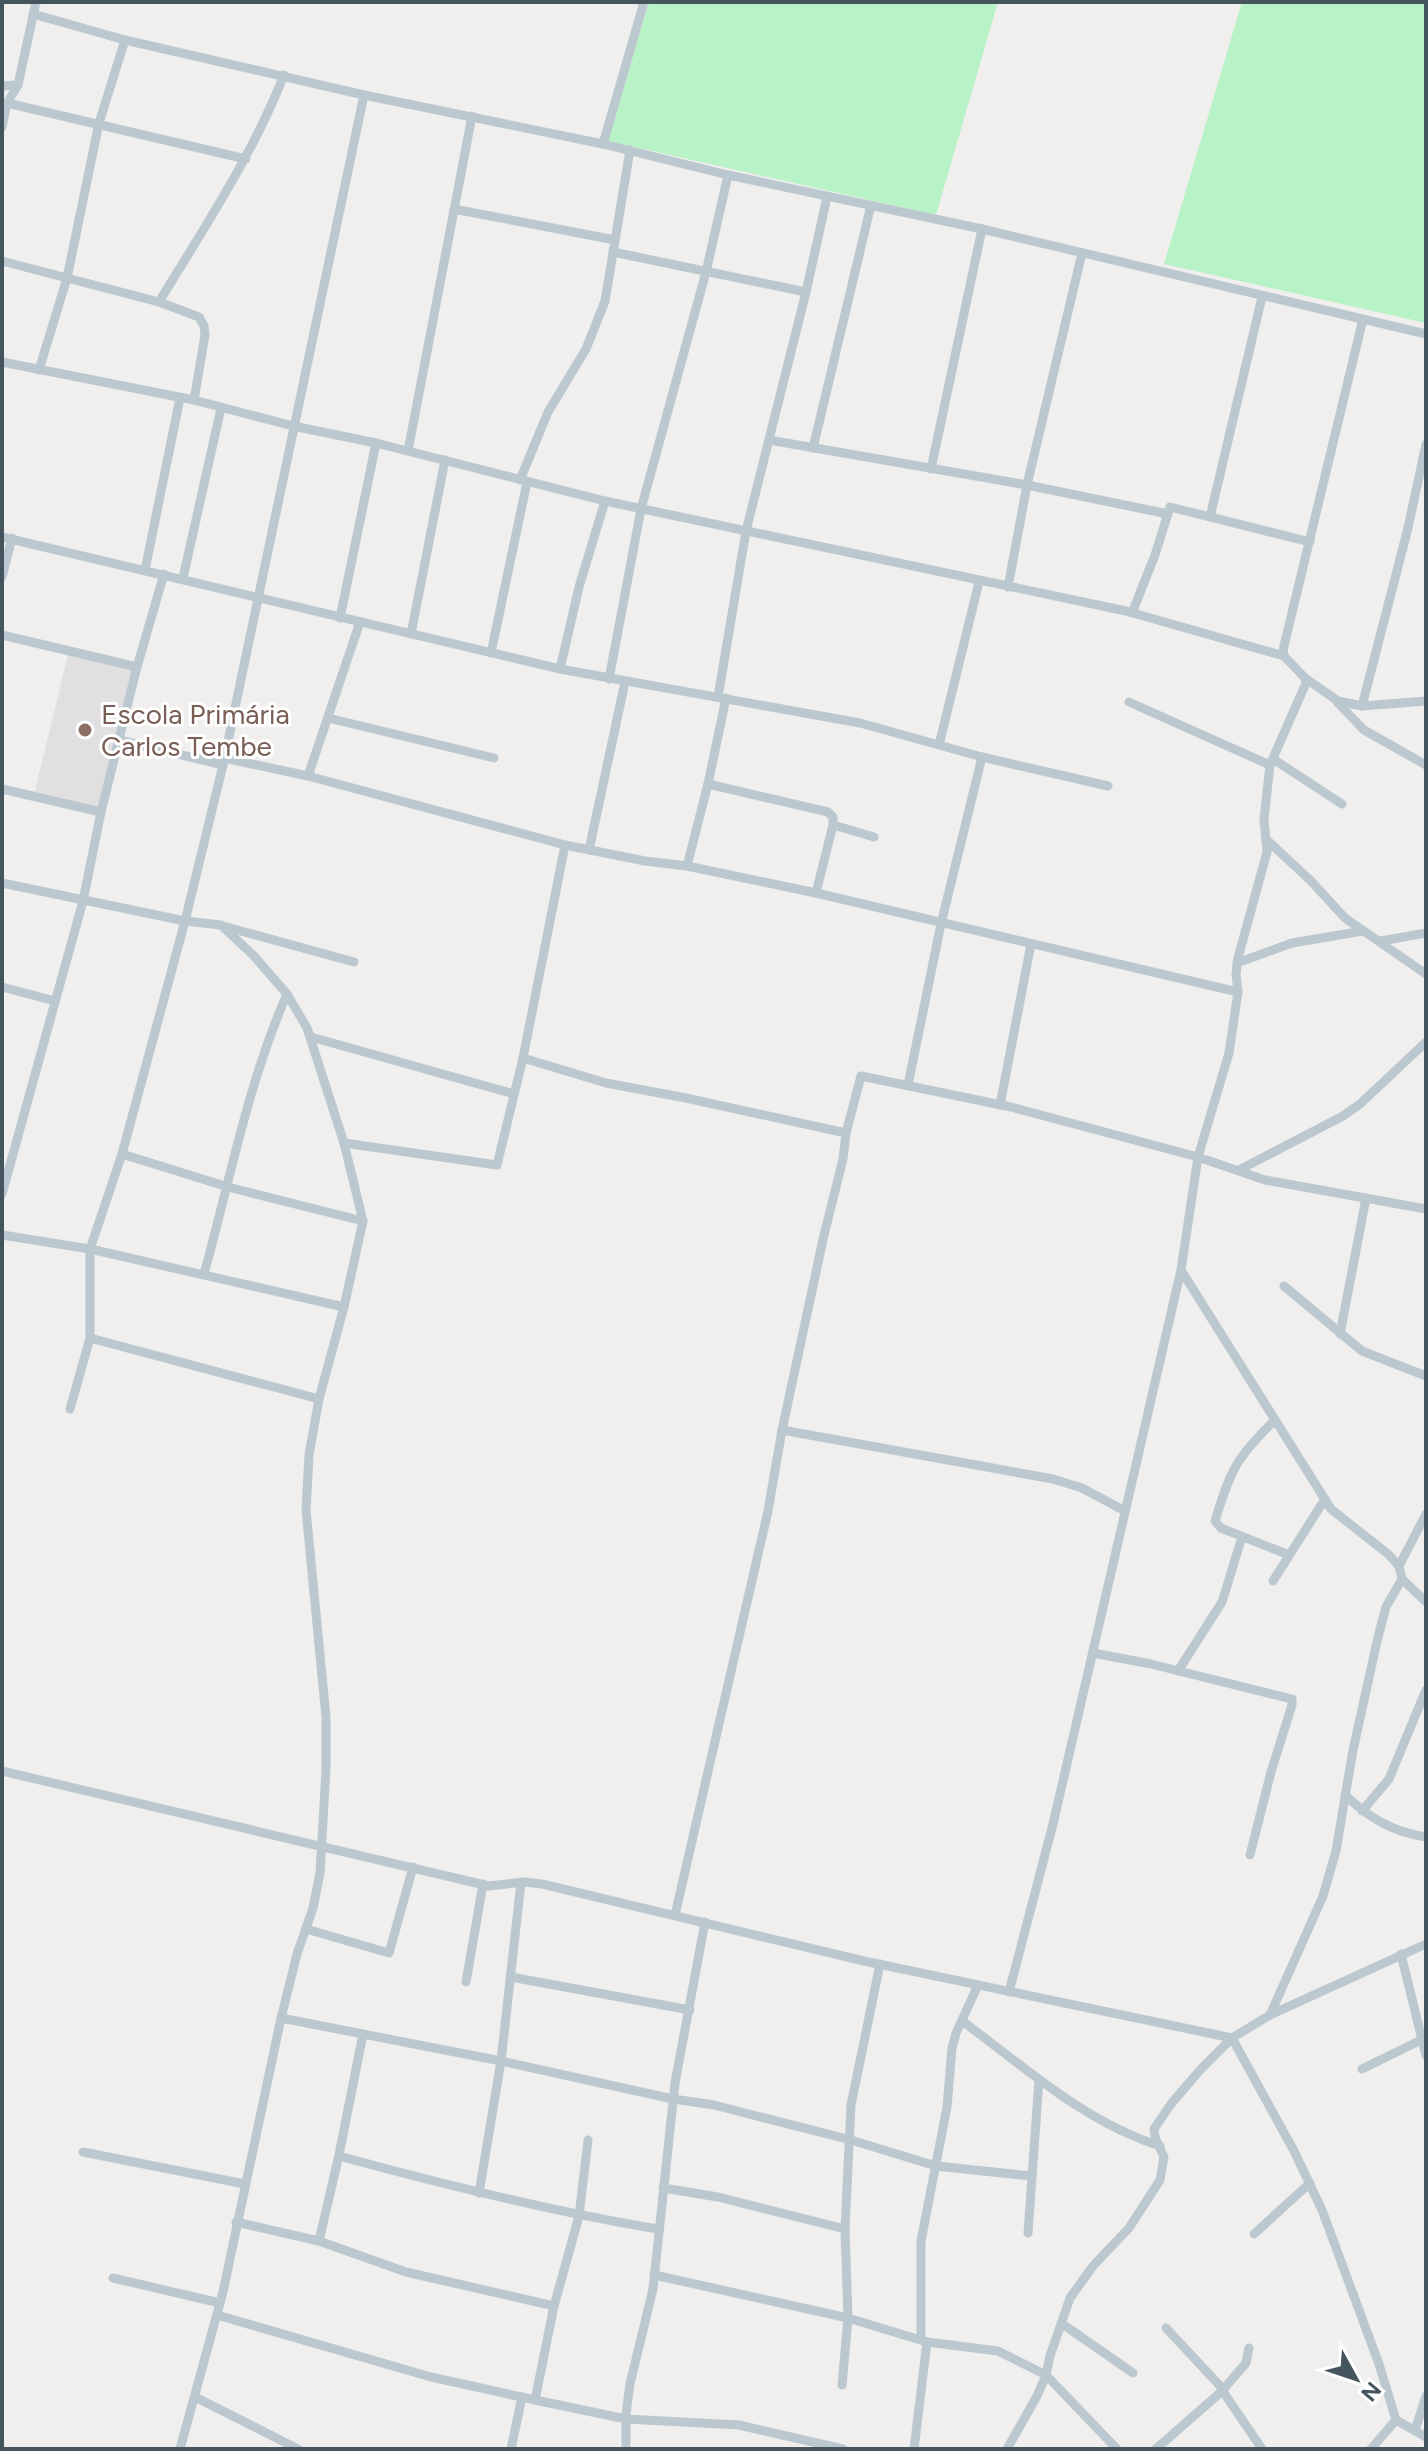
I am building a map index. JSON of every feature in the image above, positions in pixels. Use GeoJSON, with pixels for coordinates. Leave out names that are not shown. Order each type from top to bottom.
{"type":"FeatureCollection","features":[{"type":"Feature","properties":{"kind":"street"},"geometry":{"type":"LineString","coordinates":[[603,144],[644,2]]}},
{"type":"Feature","properties":{"kind":"street"},"geometry":{"type":"LineString","coordinates":[[2,127],[7,103],[18,85],[32,6],[125,40],[982,229],[1426,334]]}},
{"type":"Feature","properties":{"kind":"street"},"geometry":{"type":"LineString","coordinates":[[39,370],[67,278],[99,123],[125,40]]}},
{"type":"Feature","properties":{"kind":"street"},"geometry":{"type":"LineString","coordinates":[[159,302],[246,159],[269,114],[284,75]]}},
{"type":"Feature","properties":{"kind":"street"},"geometry":{"type":"LineString","coordinates":[[2,86],[18,85]]}},
{"type":"Feature","properties":{"kind":"street"},"geometry":{"type":"LineString","coordinates":[[70,1409],[90,1338],[90,1249],[122,1154],[224,762],[364,95]]}},
{"type":"Feature","properties":{"kind":"street"},"geometry":{"type":"LineString","coordinates":[[7,103],[246,159]]}},
{"type":"Feature","properties":{"kind":"street"},"geometry":{"type":"LineString","coordinates":[[408,451],[472,116]]}},
{"type":"Feature","properties":{"kind":"street"},"geometry":{"type":"LineString","coordinates":[[491,653],[524,481],[548,412],[586,349],[605,301],[630,150]]}},
{"type":"Feature","properties":{"kind":"street"},"geometry":{"type":"LineString","coordinates":[[609,679],[641,509],[706,272],[728,175]]}},
{"type":"Feature","properties":{"kind":"street"},"geometry":{"type":"LineString","coordinates":[[687,866],[708,784],[746,531],[827,197]]}},
{"type":"Feature","properties":{"kind":"street"},"geometry":{"type":"LineString","coordinates":[[813,448],[871,205]]}},
{"type":"Feature","properties":{"kind":"street"},"geometry":{"type":"LineString","coordinates":[[454,209],[615,240]]}},
{"type":"Feature","properties":{"kind":"street"},"geometry":{"type":"LineString","coordinates":[[931,469],[982,229]]}},
{"type":"Feature","properties":{"kind":"street"},"geometry":{"type":"LineString","coordinates":[[613,252],[806,292]]}},
{"type":"Feature","properties":{"kind":"street"},"geometry":{"type":"LineString","coordinates":[[1008,587],[1027,485],[1082,253]]}},
{"type":"Feature","properties":{"kind":"street"},"geometry":{"type":"LineString","coordinates":[[2,261],[159,302],[199,317],[205,335],[194,400]]}},
{"type":"Feature","properties":{"kind":"street"},"geometry":{"type":"LineString","coordinates":[[1210,517],[1262,297]]}},
{"type":"Feature","properties":{"kind":"street"},"geometry":{"type":"LineString","coordinates":[[1284,656],[1363,319]]}},
{"type":"Feature","properties":{"kind":"street"},"geometry":{"type":"LineString","coordinates":[[2,362],[194,400],[641,509],[1132,613],[1284,656],[1364,730],[1426,765]]}},
{"type":"Feature","properties":{"kind":"street"},"geometry":{"type":"LineString","coordinates":[[145,570],[180,398]]}},
{"type":"Feature","properties":{"kind":"street"},"geometry":{"type":"LineString","coordinates":[[183,578],[221,408]]}},
{"type":"Feature","properties":{"kind":"street"},"geometry":{"type":"LineString","coordinates":[[769,440],[1027,485],[1168,514]]}},
{"type":"Feature","properties":{"kind":"street"},"geometry":{"type":"LineString","coordinates":[[340,618],[376,443]]}},
{"type":"Feature","properties":{"kind":"street"},"geometry":{"type":"LineString","coordinates":[[1362,706],[1408,528],[1426,444]]}},
{"type":"Feature","properties":{"kind":"street"},"geometry":{"type":"LineString","coordinates":[[411,634],[445,460]]}},
{"type":"Feature","properties":{"kind":"street"},"geometry":{"type":"LineString","coordinates":[[560,669],[579,587],[605,501]]}},
{"type":"Feature","properties":{"kind":"street"},"geometry":{"type":"LineString","coordinates":[[1132,613],[1170,507],[1310,542]]}},
{"type":"Feature","properties":{"kind":"street"},"geometry":{"type":"LineString","coordinates":[[2,577],[7,538],[560,669],[860,723],[982,757],[1108,786]]}},
{"type":"Feature","properties":{"kind":"street"},"geometry":{"type":"LineString","coordinates":[[2,1194],[83,901],[101,812],[164,574]]}},
{"type":"Feature","properties":{"kind":"street"},"geometry":{"type":"LineString","coordinates":[[939,745],[979,582]]}},
{"type":"Feature","properties":{"kind":"street"},"geometry":{"type":"LineString","coordinates":[[308,776],[360,622]]}},
{"type":"Feature","properties":{"kind":"street"},"geometry":{"type":"LineString","coordinates":[[2,635],[137,667]]}},
{"type":"Feature","properties":{"kind":"street"},"geometry":{"type":"LineString","coordinates":[[1009,1992],[1053,1824],[1181,1270],[1198,1157],[1229,1053],[1238,992],[1237,963],[1267,852],[1264,819],[1272,762],[1305,687],[1305,678]]}},
{"type":"Feature","properties":{"kind":"street"},"geometry":{"type":"LineString","coordinates":[[589,850],[625,682]]}},
{"type":"Feature","properties":{"kind":"street"},"geometry":{"type":"LineString","coordinates":[[1334,699],[1362,706],[1426,701]]}},
{"type":"Feature","properties":{"kind":"street"},"geometry":{"type":"LineString","coordinates":[[1129,702],[1272,762],[1342,804]]}},
{"type":"Feature","properties":{"kind":"street"},"geometry":{"type":"LineString","coordinates":[[328,718],[494,758]]}},
{"type":"Feature","properties":{"kind":"street"},"geometry":{"type":"LineString","coordinates":[[119,740],[308,776],[565,845],[816,893],[1238,992]]}},
{"type":"Feature","properties":{"kind":"street"},"geometry":{"type":"LineString","coordinates":[[908,1085],[941,924],[982,757]]}},
{"type":"Feature","properties":{"kind":"street"},"geometry":{"type":"LineString","coordinates":[[708,784],[828,812],[833,817],[816,893]]}},
{"type":"Feature","properties":{"kind":"street"},"geometry":{"type":"LineString","coordinates":[[2,789],[101,812]]}},
{"type":"Feature","properties":{"kind":"street"},"geometry":{"type":"LineString","coordinates":[[833,825],[874,837]]}},
{"type":"Feature","properties":{"kind":"street"},"geometry":{"type":"LineString","coordinates":[[1267,840],[1345,918],[1426,974]]}},
{"type":"Feature","properties":{"kind":"street"},"geometry":{"type":"LineString","coordinates":[[344,1143],[497,1165],[523,1058],[565,845]]}},
{"type":"Feature","properties":{"kind":"street"},"geometry":{"type":"LineString","coordinates":[[2,883],[185,921],[221,925],[354,962]]}},
{"type":"Feature","properties":{"kind":"street"},"geometry":{"type":"LineString","coordinates":[[180,2449],[220,2303],[281,2018],[317,1890],[323,1847],[326,1717],[306,1510],[309,1455],[319,1399],[363,1221],[344,1143],[307,1028],[287,994],[221,925]]}},
{"type":"Feature","properties":{"kind":"street"},"geometry":{"type":"LineString","coordinates":[[1237,963],[1292,943],[1363,931]]}},
{"type":"Feature","properties":{"kind":"street"},"geometry":{"type":"LineString","coordinates":[[1381,941],[1426,933]]}},
{"type":"Feature","properties":{"kind":"street"},"geometry":{"type":"LineString","coordinates":[[1000,1105],[1031,944]]}},
{"type":"Feature","properties":{"kind":"street"},"geometry":{"type":"LineString","coordinates":[[2,987],[55,1001]]}},
{"type":"Feature","properties":{"kind":"street"},"geometry":{"type":"LineString","coordinates":[[204,1274],[245,1116],[273,1026],[287,994]]}},
{"type":"Feature","properties":{"kind":"street"},"geometry":{"type":"LineString","coordinates":[[311,1037],[514,1094]]}},
{"type":"Feature","properties":{"kind":"street"},"geometry":{"type":"LineString","coordinates":[[1239,1170],[1343,1116],[1426,1042]]}},
{"type":"Feature","properties":{"kind":"street"},"geometry":{"type":"LineString","coordinates":[[523,1058],[606,1083],[846,1133]]}},
{"type":"Feature","properties":{"kind":"street"},"geometry":{"type":"LineString","coordinates":[[675,1915],[768,1511],[782,1430],[861,1076],[1000,1105],[1198,1157],[1265,1180],[1426,1209]]}},
{"type":"Feature","properties":{"kind":"street"},"geometry":{"type":"LineString","coordinates":[[122,1154],[228,1187],[363,1221]]}},
{"type":"Feature","properties":{"kind":"street"},"geometry":{"type":"LineString","coordinates":[[1340,1334],[1366,1198]]}},
{"type":"Feature","properties":{"kind":"street"},"geometry":{"type":"LineString","coordinates":[[2,1235],[90,1249],[344,1307]]}},
{"type":"Feature","properties":{"kind":"street"},"geometry":{"type":"LineString","coordinates":[[1181,1270],[1331,1509],[1373,1541],[1399,1566],[1402,1579],[1426,1602]]}},
{"type":"Feature","properties":{"kind":"street"},"geometry":{"type":"LineString","coordinates":[[1284,1286],[1362,1351],[1426,1376]]}},
{"type":"Feature","properties":{"kind":"street"},"geometry":{"type":"LineString","coordinates":[[90,1338],[319,1399]]}},
{"type":"Feature","properties":{"kind":"street"},"geometry":{"type":"LineString","coordinates":[[1275,1420],[1238,1458],[1215,1521],[1221,1528],[1289,1555]]}},
{"type":"Feature","properties":{"kind":"street"},"geometry":{"type":"LineString","coordinates":[[782,1430],[1053,1479],[1082,1488],[1125,1511]]}},
{"type":"Feature","properties":{"kind":"street"},"geometry":{"type":"LineString","coordinates":[[1273,1581],[1325,1499]]}},
{"type":"Feature","properties":{"kind":"street"},"geometry":{"type":"LineString","coordinates":[[1399,1566],[1426,1514]]}},
{"type":"Feature","properties":{"kind":"street"},"geometry":{"type":"LineString","coordinates":[[1178,1671],[1222,1602],[1242,1537]]}},
{"type":"Feature","properties":{"kind":"street"},"geometry":{"type":"LineString","coordinates":[[1270,2015],[1323,1896],[1336,1851],[1378,1637],[1386,1607],[1402,1579]]}},
{"type":"Feature","properties":{"kind":"street"},"geometry":{"type":"LineString","coordinates":[[1093,1653],[1292,1699],[1250,1855]]}},
{"type":"Feature","properties":{"kind":"street"},"geometry":{"type":"LineString","coordinates":[[1362,1811],[1389,1779],[1426,1690]]}},
{"type":"Feature","properties":{"kind":"street"},"geometry":{"type":"LineString","coordinates":[[2,1771],[489,1886],[521,1882],[542,1884],[880,1964],[1232,2038]]}},
{"type":"Feature","properties":{"kind":"street"},"geometry":{"type":"LineString","coordinates":[[1345,1795],[1362,1811],[1394,1830],[1426,1837]]}},
{"type":"Feature","properties":{"kind":"street"},"geometry":{"type":"LineString","coordinates":[[306,1929],[389,1953],[413,1867]]}},
{"type":"Feature","properties":{"kind":"street"},"geometry":{"type":"LineString","coordinates":[[479,2193],[501,2061],[521,1882]]}},
{"type":"Feature","properties":{"kind":"street"},"geometry":{"type":"LineString","coordinates":[[466,1982],[483,1884]]}},
{"type":"Feature","properties":{"kind":"street"},"geometry":{"type":"LineString","coordinates":[[626,2449],[630,2384],[654,2275],[673,2099],[705,1922]]}},
{"type":"Feature","properties":{"kind":"street"},"geometry":{"type":"LineString","coordinates":[[1007,2449],[1046,2375],[1070,2298],[1081,2281],[1129,2228],[1160,2180],[1164,2157],[1154,2129],[1171,2104],[1232,2038],[1270,2015],[1426,1944]]}},
{"type":"Feature","properties":{"kind":"street"},"geometry":{"type":"LineString","coordinates":[[1401,1954],[1426,2056]]}},
{"type":"Feature","properties":{"kind":"street"},"geometry":{"type":"LineString","coordinates":[[842,2385],[848,2318],[845,2229],[851,2105],[880,1964]]}},
{"type":"Feature","properties":{"kind":"street"},"geometry":{"type":"LineString","coordinates":[[511,1977],[690,2010]]}},
{"type":"Feature","properties":{"kind":"street"},"geometry":{"type":"LineString","coordinates":[[914,2449],[924,2341],[921,2241],[947,2107],[952,2048],[978,1985]]}},
{"type":"Feature","properties":{"kind":"street"},"geometry":{"type":"LineString","coordinates":[[281,2018],[714,2105],[851,2140],[936,2166],[1031,2176]]}},
{"type":"Feature","properties":{"kind":"street"},"geometry":{"type":"LineString","coordinates":[[962,2021],[1061,2097],[1135,2138],[1160,2146]]}},
{"type":"Feature","properties":{"kind":"street"},"geometry":{"type":"LineString","coordinates":[[319,2241],[363,2034]]}},
{"type":"Feature","properties":{"kind":"street"},"geometry":{"type":"LineString","coordinates":[[1232,2038],[1322,2210],[1379,2364],[1396,2420],[1426,2437]]}},
{"type":"Feature","properties":{"kind":"street"},"geometry":{"type":"LineString","coordinates":[[1362,2069],[1421,2040]]}},
{"type":"Feature","properties":{"kind":"street"},"geometry":{"type":"LineString","coordinates":[[1028,2233],[1039,2080]]}},
{"type":"Feature","properties":{"kind":"street"},"geometry":{"type":"LineString","coordinates":[[535,2400],[554,2306],[579,2216],[588,2140]]}},
{"type":"Feature","properties":{"kind":"street"},"geometry":{"type":"LineString","coordinates":[[83,2152],[245,2184]]}},
{"type":"Feature","properties":{"kind":"street"},"geometry":{"type":"LineString","coordinates":[[339,2156],[579,2216],[658,2229]]}},
{"type":"Feature","properties":{"kind":"street"},"geometry":{"type":"LineString","coordinates":[[1254,2234],[1310,2183]]}},
{"type":"Feature","properties":{"kind":"street"},"geometry":{"type":"LineString","coordinates":[[663,2188],[718,2197],[845,2229]]}},
{"type":"Feature","properties":{"kind":"street"},"geometry":{"type":"LineString","coordinates":[[236,2222],[319,2241],[406,2272],[554,2306]]}},
{"type":"Feature","properties":{"kind":"street"},"geometry":{"type":"LineString","coordinates":[[654,2275],[848,2318],[924,2341],[998,2351],[1046,2375],[1117,2449]]}},
{"type":"Feature","properties":{"kind":"street"},"geometry":{"type":"LineString","coordinates":[[113,2278],[220,2303]]}},
{"type":"Feature","properties":{"kind":"street"},"geometry":{"type":"LineString","coordinates":[[217,2315],[431,2377],[535,2400],[626,2419],[739,2425],[843,2449]]}},
{"type":"Feature","properties":{"kind":"street"},"geometry":{"type":"LineString","coordinates":[[1061,2323],[1133,2373]]}},
{"type":"Feature","properties":{"kind":"street"},"geometry":{"type":"LineString","coordinates":[[1166,2328],[1222,2389],[1262,2449]]}},
{"type":"Feature","properties":{"kind":"street"},"geometry":{"type":"LineString","coordinates":[[1156,2449],[1246,2363],[1249,2348]]}},
{"type":"Feature","properties":{"kind":"street"},"geometry":{"type":"LineString","coordinates":[[1415,2430],[1426,2396]]}},
{"type":"Feature","properties":{"kind":"street"},"geometry":{"type":"LineString","coordinates":[[195,2397],[298,2449]]}},
{"type":"Feature","properties":{"kind":"street"},"geometry":{"type":"LineString","coordinates":[[511,2449],[522,2397]]}},
{"type":"Feature","properties":{"kind":"street"},"geometry":{"type":"LineString","coordinates":[[1371,2449],[1396,2420]]}},
{"type":"Feature","properties":{"kind":"shaded area","name":"Escola Primária Carlos Tembe"},"geometry":{"type":"Polygon","coordinates":[[[69,651],[137,667],[101,812],[34,794],[69,651]]]}},
{"type":"Feature","properties":{"kind":"green space"},"geometry":{"type":"Polygon","coordinates":[[[649,2],[998,2],[936,215],[608,141],[649,2]]]}},
{"type":"Feature","properties":{"kind":"green space"},"geometry":{"type":"Polygon","coordinates":[[[1242,2],[1426,2],[1426,323],[1164,264],[1242,2]]]}},
{"type":"Feature","properties":{"kind":"place","name":"Escola Primária Carlos Tembe"},"geometry":{"type":"Point","coordinates":[85,730]}}]}
